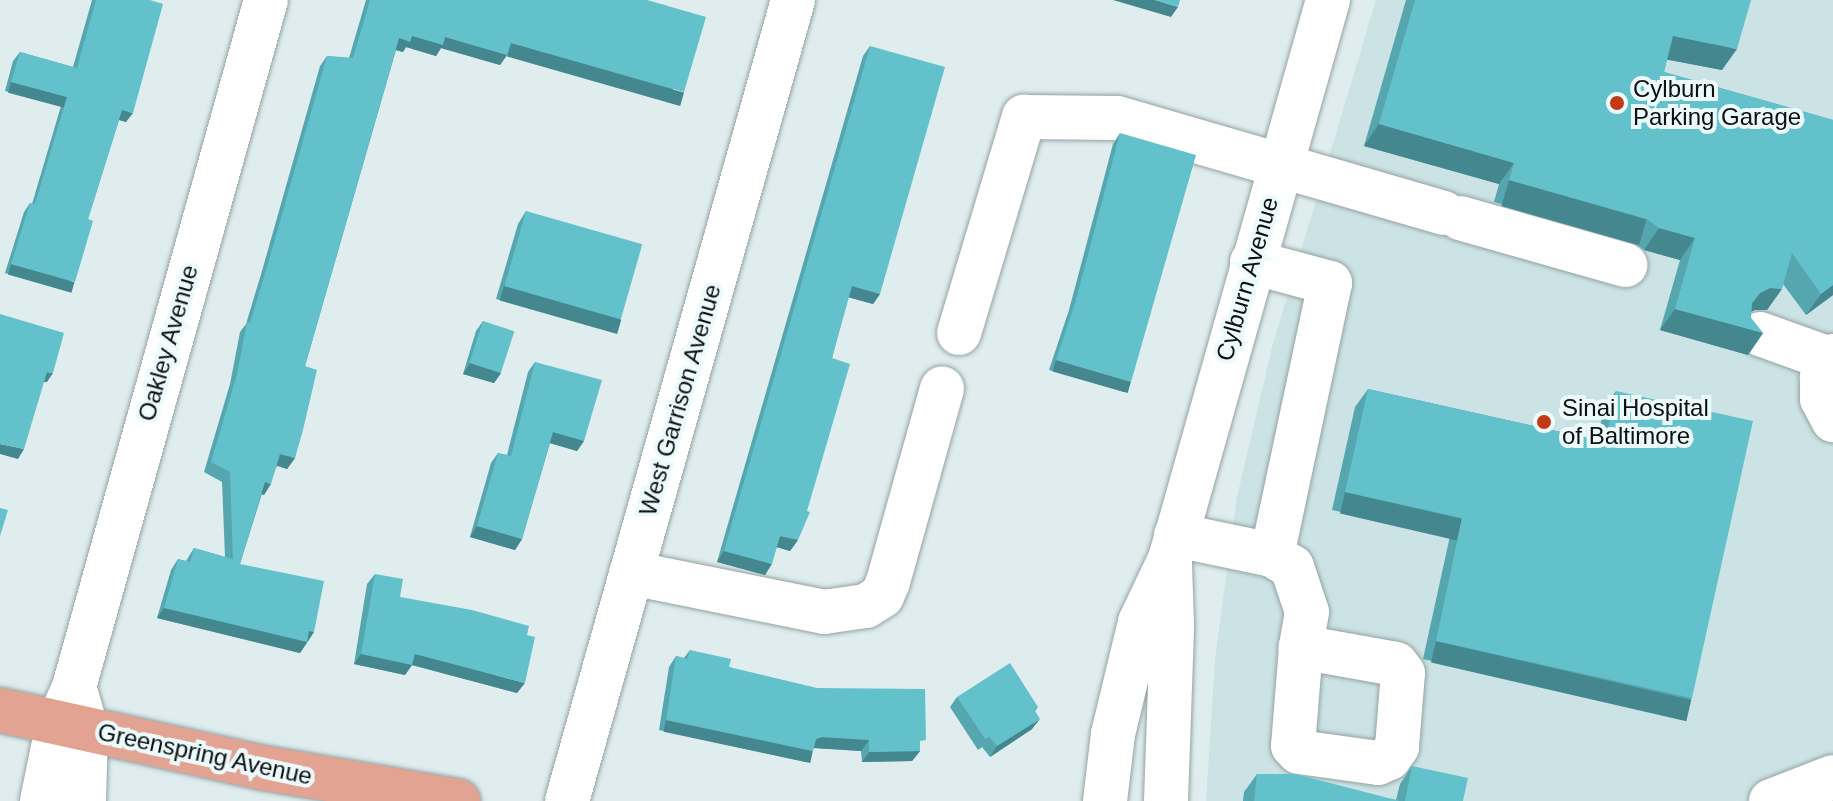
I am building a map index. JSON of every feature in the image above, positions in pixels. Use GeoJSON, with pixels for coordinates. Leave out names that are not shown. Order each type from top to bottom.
{"type":"FeatureCollection","features":[{"type":"Feature","properties":{"kind":"main road","name":"Greenspring Avenue"},"geometry":{"type":"LineString","coordinates":[[0,710],[73,713],[278,770],[458,801]]}},
{"type":"Feature","properties":{"kind":"street","name":"Oakley Avenue"},"geometry":{"type":"LineString","coordinates":[[73,713],[266,0]]}},
{"type":"Feature","properties":{"kind":"street","name":"West Garrison Avenue"},"geometry":{"type":"LineString","coordinates":[[567,801],[793,0]]}},
{"type":"Feature","properties":{"kind":"street","name":"Cylburn Avenue"},"geometry":{"type":"LineString","coordinates":[[1105,801],[1113,734],[1140,622],[1173,547],[1328,0]]}},
{"type":"Feature","properties":{"kind":"street"},"geometry":{"type":"LineString","coordinates":[[959,333],[1024,117],[1117,118],[1625,265]]}},
{"type":"Feature","properties":{"kind":"street"},"geometry":{"type":"LineString","coordinates":[[1252,262],[1330,283],[1272,555]]}},
{"type":"Feature","properties":{"kind":"street"},"geometry":{"type":"LineString","coordinates":[[1760,334],[1832,358],[1822,378],[1822,399],[1833,420]]}},
{"type":"Feature","properties":{"kind":"street"},"geometry":{"type":"LineString","coordinates":[[631,573],[824,612],[866,606],[882,596],[888,582],[942,388]]}},
{"type":"Feature","properties":{"kind":"street"},"geometry":{"type":"LineString","coordinates":[[1173,547],[1272,555],[1292,567],[1307,612],[1301,647]]}},
{"type":"Feature","properties":{"kind":"street","name":"Cylburn Avenue"},"geometry":{"type":"LineString","coordinates":[[1166,801],[1173,547]]}},
{"type":"Feature","properties":{"kind":"street"},"geometry":{"type":"LineString","coordinates":[[42,801],[73,713]]}},
{"type":"Feature","properties":{"kind":"street"},"geometry":{"type":"LineString","coordinates":[[73,713],[84,801]]}},
{"type":"Feature","properties":{"kind":"street"},"geometry":{"type":"LineString","coordinates":[[1771,801],[1833,777]]}},
{"type":"Feature","properties":{"kind":"shaded area","name":"Sinai Hospital of Baltimore"},"geometry":{"type":"Polygon","coordinates":[[[1376,0],[1833,0],[1833,801],[1206,801],[1215,659],[1237,497],[1272,347],[1376,0]]]}},
{"type":"Feature","properties":{"kind":"building"},"geometry":{"type":"Polygon","coordinates":[[[96,0],[150,0],[163,4],[133,113],[122,110],[88,219],[93,221],[75,282],[11,264],[30,203],[35,204],[67,97],[11,82],[20,52],[77,68],[96,0]]]}},
{"type":"Feature","properties":{"kind":"building"},"geometry":{"type":"Polygon","coordinates":[[[370,0],[647,0],[706,17],[684,92],[511,43],[507,55],[445,37],[443,45],[412,36],[410,42],[399,38],[305,366],[317,370],[295,458],[280,454],[271,484],[265,482],[240,564],[324,581],[314,632],[309,631],[307,642],[164,608],[178,559],[190,562],[194,548],[233,559],[230,472],[211,462],[237,374],[247,322],[250,323],[269,260],[327,56],[353,58],[370,0]]]}},
{"type":"Feature","properties":{"kind":"building"},"geometry":{"type":"Polygon","coordinates":[[[1155,0],[1180,0],[1178,7],[1155,0]]]}},
{"type":"Feature","properties":{"kind":"building"},"geometry":{"type":"Polygon","coordinates":[[[1415,0],[1751,0],[1737,49],[1673,36],[1664,72],[1833,120],[1833,285],[1821,294],[1792,253],[1782,289],[1770,288],[1760,293],[1752,303],[1751,318],[1763,333],[1675,309],[1695,238],[1659,228],[1647,219],[1509,180],[1514,163],[1379,124],[1415,0]]]}},
{"type":"Feature","properties":{"kind":"building"},"geometry":{"type":"Polygon","coordinates":[[[870,46],[945,67],[880,294],[852,286],[832,358],[850,364],[807,511],[810,512],[798,540],[780,536],[772,564],[724,551],[870,46]]]}},
{"type":"Feature","properties":{"kind":"building"},"geometry":{"type":"Polygon","coordinates":[[[1120,133],[1196,155],[1131,382],[1056,360],[1076,300],[1120,133]]]}},
{"type":"Feature","properties":{"kind":"building"},"geometry":{"type":"Polygon","coordinates":[[[526,211],[642,244],[621,319],[505,286],[526,211]]]}},
{"type":"Feature","properties":{"kind":"building"},"geometry":{"type":"Polygon","coordinates":[[[0,314],[64,333],[53,373],[47,372],[24,449],[0,444],[0,314]]]}},
{"type":"Feature","properties":{"kind":"building"},"geometry":{"type":"Polygon","coordinates":[[[483,321],[514,331],[501,373],[469,363],[483,321]]]}},
{"type":"Feature","properties":{"kind":"building"},"geometry":{"type":"Polygon","coordinates":[[[535,362],[602,380],[584,441],[553,432],[522,539],[477,526],[498,453],[511,456],[535,362]]]}},
{"type":"Feature","properties":{"kind":"building"},"geometry":{"type":"Polygon","coordinates":[[[1368,389],[1605,442],[1616,391],[1753,421],[1692,698],[1436,641],[1462,518],[1345,492],[1368,389]]]}},
{"type":"Feature","properties":{"kind":"building"},"geometry":{"type":"Polygon","coordinates":[[[0,508],[8,510],[0,536],[0,508]]]}},
{"type":"Feature","properties":{"kind":"building"},"geometry":{"type":"Polygon","coordinates":[[[375,574],[403,579],[400,597],[472,610],[529,626],[527,635],[535,637],[525,683],[415,654],[412,665],[361,654],[375,574]]]}},
{"type":"Feature","properties":{"kind":"building"},"geometry":{"type":"Polygon","coordinates":[[[690,650],[731,659],[729,667],[817,688],[925,689],[926,740],[920,741],[920,751],[869,752],[869,740],[822,737],[816,739],[813,751],[666,720],[676,656],[687,659],[690,650]]]}},
{"type":"Feature","properties":{"kind":"building"},"geometry":{"type":"Polygon","coordinates":[[[1010,663],[1038,707],[1034,709],[1040,719],[997,746],[989,737],[985,739],[957,697],[1010,663]]]}},
{"type":"Feature","properties":{"kind":"building"},"geometry":{"type":"Polygon","coordinates":[[[1412,766],[1468,778],[1463,801],[1405,801],[1412,766]]]}},
{"type":"Feature","properties":{"kind":"building"},"geometry":{"type":"Polygon","coordinates":[[[1257,774],[1295,774],[1400,801],[1254,801],[1257,774]]]}},
{"type":"Feature","properties":{"kind":"place","name":"Cylburn Parking Garage"},"geometry":{"type":"Point","coordinates":[1617,103]}},
{"type":"Feature","properties":{"kind":"place","name":"Sinai Hospital of Baltimore"},"geometry":{"type":"Point","coordinates":[1544,422]}}]}
